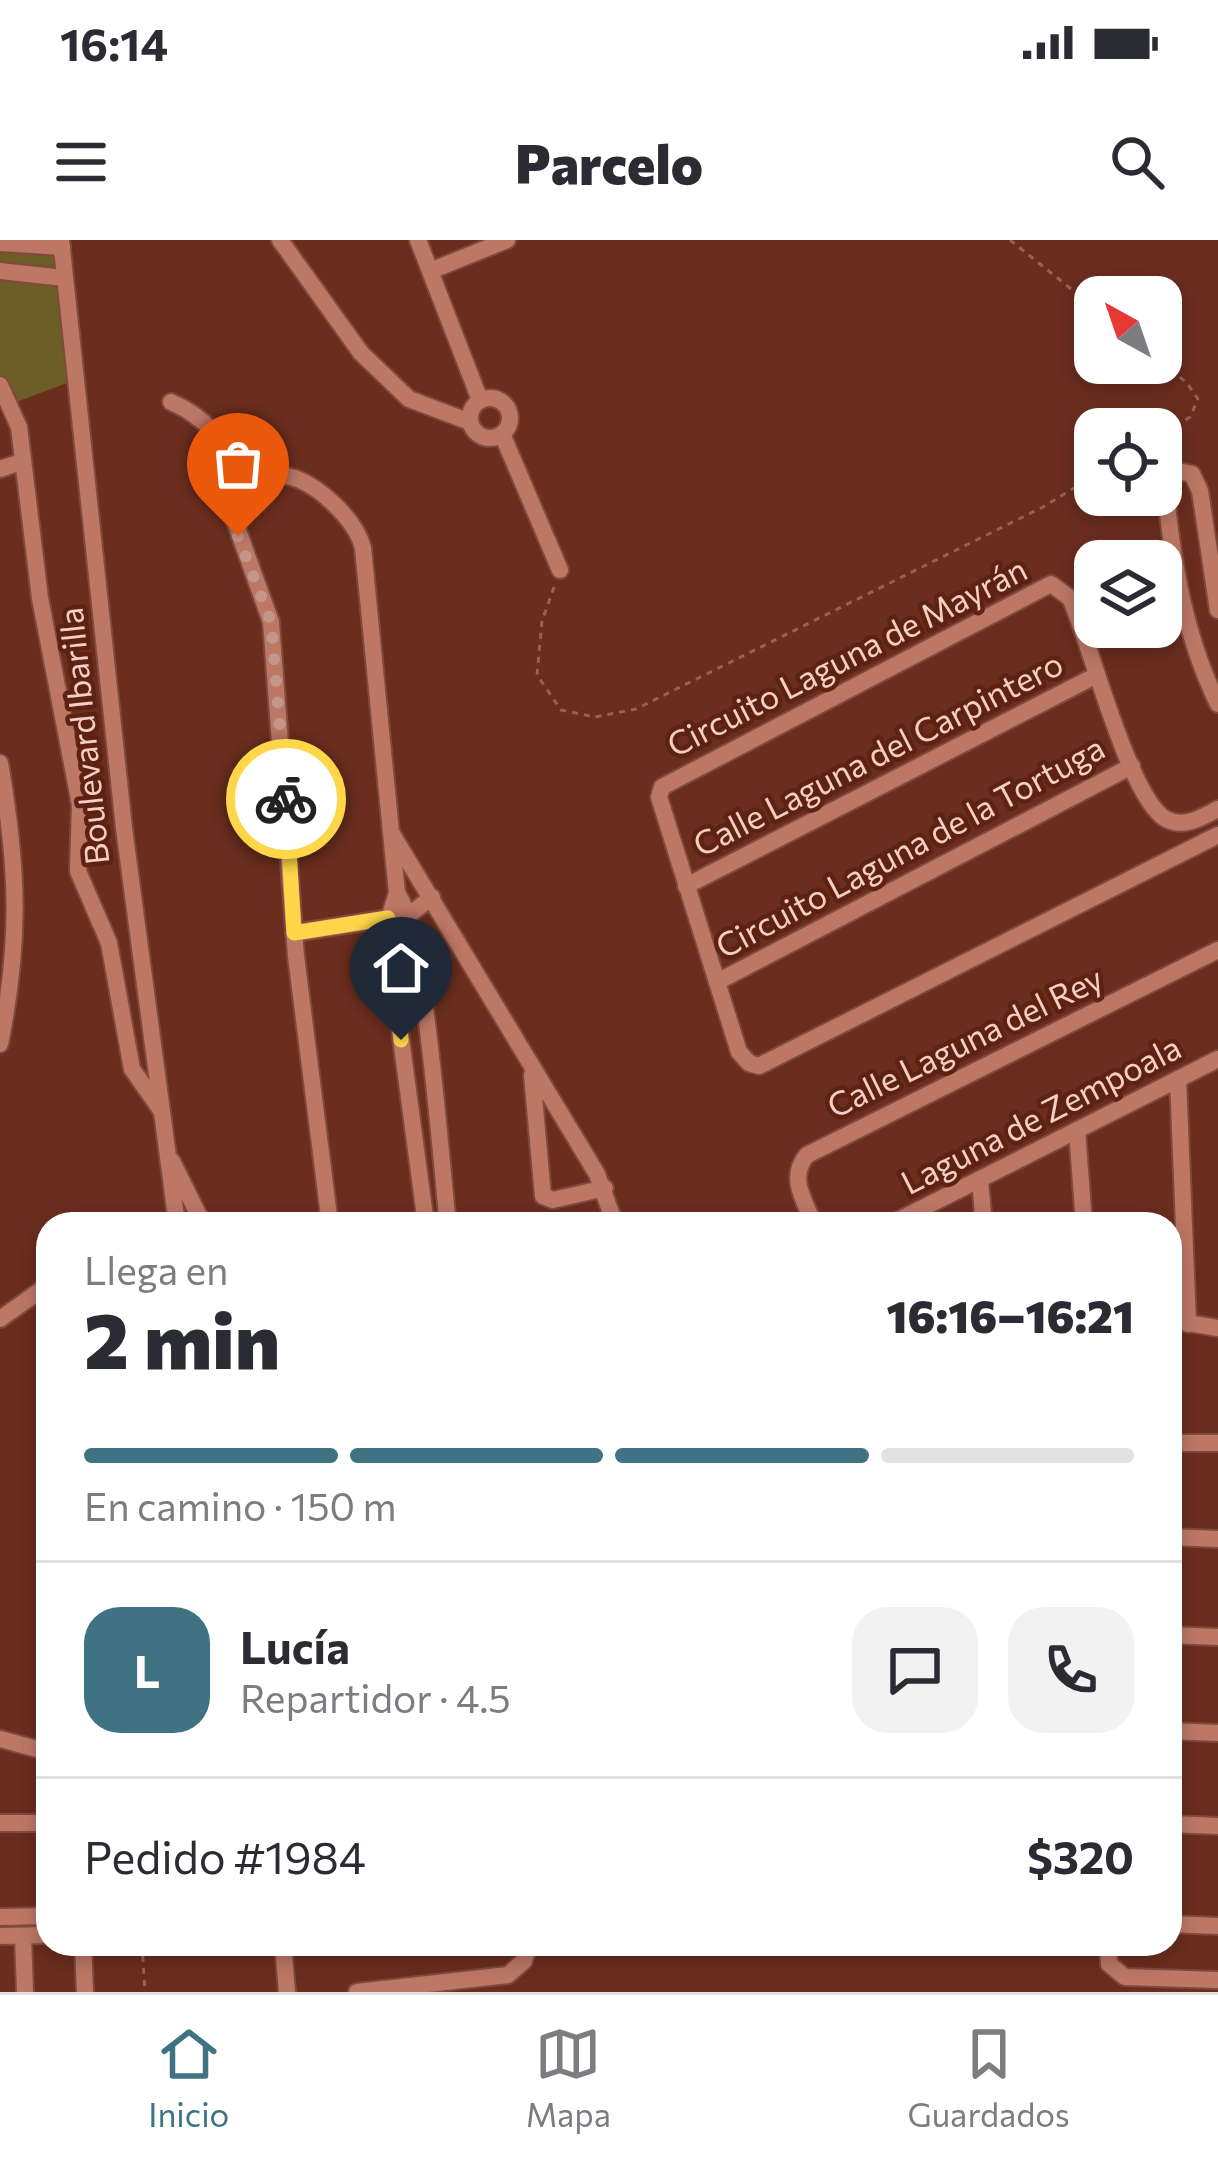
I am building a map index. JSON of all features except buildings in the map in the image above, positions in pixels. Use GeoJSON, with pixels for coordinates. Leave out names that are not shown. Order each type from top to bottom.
{"type":"FeatureCollection","features":[{"type":"Feature","properties":{"kind":"street"},"geometry":{"type":"LineString","coordinates":[[280,240],[361,353],[409,399],[470,422],[482,437],[502,434],[510,423],[508,409],[493,398],[480,400],[470,422]]}},
{"type":"Feature","properties":{"kind":"street"},"geometry":{"type":"LineString","coordinates":[[418,240],[480,400]]}},
{"type":"Feature","properties":{"kind":"street"},"geometry":{"type":"LineString","coordinates":[[430,271],[507,240]]}},
{"type":"Feature","properties":{"kind":"street"},"geometry":{"type":"LineString","coordinates":[[0,243],[61,243]]}},
{"type":"Feature","properties":{"kind":"street","name":"Boulevard Ibarilla"},"geometry":{"type":"LineString","coordinates":[[61,243],[124,828],[175,1212]]}},
{"type":"Feature","properties":{"kind":"street"},"geometry":{"type":"LineString","coordinates":[[0,272],[64,278]]}},
{"type":"Feature","properties":{"kind":"street"},"geometry":{"type":"LineString","coordinates":[[0,385],[19,427],[40,598],[80,805],[79,871],[109,943],[132,1069],[161,1109]]}},
{"type":"Feature","properties":{"kind":"street"},"geometry":{"type":"LineString","coordinates":[[171,402],[196,412],[214,430],[250,484]]}},
{"type":"Feature","properties":{"kind":"street"},"geometry":{"type":"LineString","coordinates":[[502,434],[560,570]]}},
{"type":"Feature","properties":{"kind":"street"},"geometry":{"type":"LineString","coordinates":[[0,469],[21,461]]}},
{"type":"Feature","properties":{"kind":"street"},"geometry":{"type":"LineString","coordinates":[[1218,610],[1197,482],[1192,474],[1178,471],[1167,482],[1166,495],[1182,602],[1193,644],[1218,704]]}},
{"type":"Feature","properties":{"kind":"street"},"geometry":{"type":"LineString","coordinates":[[329,1212],[294,933],[271,622],[234,509],[250,484],[274,476],[302,482],[352,519],[359,531],[397,893],[409,915],[446,1212]]}},
{"type":"Feature","properties":{"kind":"street","name":"Circuito Laguna de Mayrán"},"geometry":{"type":"LineString","coordinates":[[1218,808],[1189,822],[1165,819],[1132,766],[1070,598],[1051,584],[662,787],[659,797],[739,1052],[749,1063],[766,1065],[1218,835]]}},
{"type":"Feature","properties":{"kind":"street","name":"Calle Laguna del Carpintero"},"geometry":{"type":"LineString","coordinates":[[686,886],[1097,675]]}},
{"type":"Feature","properties":{"kind":"street"},"geometry":{"type":"LineString","coordinates":[[0,764],[16,869],[17,934],[0,1044]]}},
{"type":"Feature","properties":{"kind":"street","name":"Circuito Laguna de la Tortuga"},"geometry":{"type":"LineString","coordinates":[[717,982],[1132,766]]}},
{"type":"Feature","properties":{"kind":"street"},"geometry":{"type":"LineString","coordinates":[[392,834],[604,1188],[611,1212]]}},
{"type":"Feature","properties":{"kind":"street"},"geometry":{"type":"LineString","coordinates":[[397,893],[388,918],[425,1212]]}},
{"type":"Feature","properties":{"kind":"street"},"geometry":{"type":"LineString","coordinates":[[294,933],[409,915],[432,897]]}},
{"type":"Feature","properties":{"kind":"street","name":"Calle Laguna del Rey"},"geometry":{"type":"LineString","coordinates":[[809,1212],[796,1180],[807,1155],[1218,950]]}},
{"type":"Feature","properties":{"kind":"street","name":"Laguna de Zempoala"},"geometry":{"type":"LineString","coordinates":[[916,1212],[1218,1059]]}},
{"type":"Feature","properties":{"kind":"street"},"geometry":{"type":"LineString","coordinates":[[532,1069],[543,1196],[553,1200],[604,1188]]}},
{"type":"Feature","properties":{"kind":"street"},"geometry":{"type":"LineString","coordinates":[[1178,1078],[1179,1212]]}},
{"type":"Feature","properties":{"kind":"street"},"geometry":{"type":"LineString","coordinates":[[1077,1130],[1083,1212]]}},
{"type":"Feature","properties":{"kind":"street"},"geometry":{"type":"LineString","coordinates":[[166,1152],[197,1212]]}},
{"type":"Feature","properties":{"kind":"street"},"geometry":{"type":"LineString","coordinates":[[980,1181],[983,1212]]}},
{"type":"Feature","properties":{"kind":"street"},"geometry":{"type":"LineString","coordinates":[[0,1319],[36,1294]]}},
{"type":"Feature","properties":{"kind":"street"},"geometry":{"type":"LineString","coordinates":[[1182,1322],[1218,1328]]}},
{"type":"Feature","properties":{"kind":"street"},"geometry":{"type":"LineString","coordinates":[[1182,1442],[1218,1443]]}},
{"type":"Feature","properties":{"kind":"street"},"geometry":{"type":"LineString","coordinates":[[1182,1538],[1218,1539]]}},
{"type":"Feature","properties":{"kind":"street"},"geometry":{"type":"LineString","coordinates":[[1182,1636],[1218,1637]]}},
{"type":"Feature","properties":{"kind":"street"},"geometry":{"type":"LineString","coordinates":[[1182,1732],[1218,1733]]}},
{"type":"Feature","properties":{"kind":"street"},"geometry":{"type":"LineString","coordinates":[[0,1738],[36,1748]]}},
{"type":"Feature","properties":{"kind":"street"},"geometry":{"type":"LineString","coordinates":[[0,1823],[36,1823]]}},
{"type":"Feature","properties":{"kind":"street"},"geometry":{"type":"LineString","coordinates":[[1182,1824],[1218,1826]]}},
{"type":"Feature","properties":{"kind":"street"},"geometry":{"type":"LineString","coordinates":[[0,1917],[36,1916]]}},
{"type":"Feature","properties":{"kind":"street"},"geometry":{"type":"LineString","coordinates":[[1182,1924],[1218,1926]]}},
{"type":"Feature","properties":{"kind":"street"},"geometry":{"type":"LineString","coordinates":[[0,1936],[36,1935]]}},
{"type":"Feature","properties":{"kind":"street"},"geometry":{"type":"LineString","coordinates":[[23,1936],[25,1992]]}},
{"type":"Feature","properties":{"kind":"street"},"geometry":{"type":"LineString","coordinates":[[84,1956],[85,1992]]}},
{"type":"Feature","properties":{"kind":"street"},"geometry":{"type":"LineString","coordinates":[[284,1956],[287,1992]]}},
{"type":"Feature","properties":{"kind":"street"},"geometry":{"type":"LineString","coordinates":[[357,1992],[508,1975],[526,1956]]}},
{"type":"Feature","properties":{"kind":"street"},"geometry":{"type":"LineString","coordinates":[[1109,1956],[1109,1964],[1125,1977],[1218,1980]]}},
{"type":"Feature","properties":{"kind":"path"},"geometry":{"type":"LineString","coordinates":[[1010,240],[1074,291]]}},
{"type":"Feature","properties":{"kind":"path"},"geometry":{"type":"LineString","coordinates":[[1182,378],[1198,399],[1190,417],[1182,422]]}},
{"type":"Feature","properties":{"kind":"path"},"geometry":{"type":"LineString","coordinates":[[560,570],[542,621],[537,674],[561,710],[595,717],[636,709],[1074,488]]}},
{"type":"Feature","properties":{"kind":"path"},"geometry":{"type":"LineString","coordinates":[[143,1956],[145,1992]]}},
{"type":"Feature","properties":{"kind":"shaded area"},"geometry":{"type":"Polygon","coordinates":[[[0,240],[58,240],[70,382],[0,408],[0,240]]]}},
{"type":"Feature","properties":{"kind":"way so far"},"geometry":{"type":"LineString","coordinates":[[238,536],[271,622],[286,799]]}},
{"type":"Feature","properties":{"kind":"route"},"geometry":{"type":"LineString","coordinates":[[286,799],[294,933],[388,918],[401,1040]]}}]}
